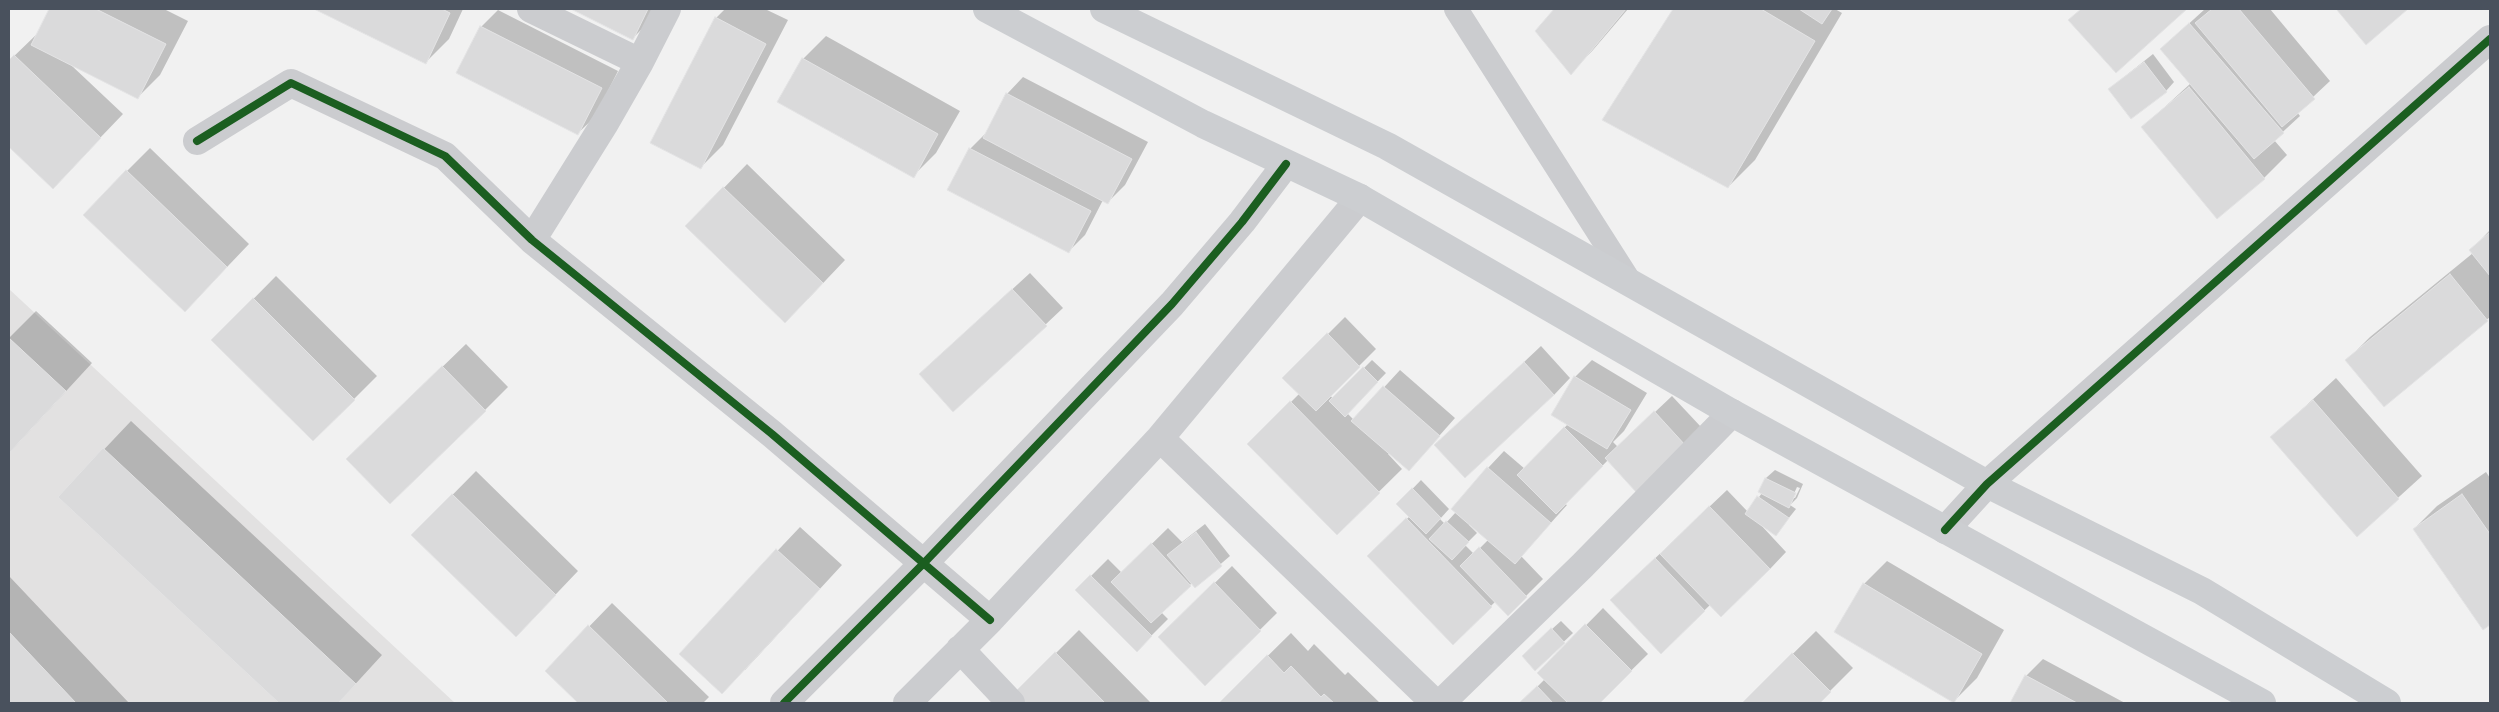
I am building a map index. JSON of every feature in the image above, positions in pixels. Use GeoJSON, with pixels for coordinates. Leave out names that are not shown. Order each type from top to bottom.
{"type":"FeatureCollection","features":[{"type":"Feature","properties":{"kind":"main road"},"geometry":{"type":"LineString","coordinates":[[987,9],[1203,124],[1360,198],[1732,413],[2262,703]]}},
{"type":"Feature","properties":{"kind":"main road"},"geometry":{"type":"LineString","coordinates":[[1104,9],[1387,146],[1987,484],[2202,591],[2387,703]]}},
{"type":"Feature","properties":{"kind":"street"},"geometry":{"type":"LineString","coordinates":[[531,9],[640,62]]}},
{"type":"Feature","properties":{"kind":"street"},"geometry":{"type":"LineString","coordinates":[[532,240],[559,199],[640,62],[667,9]]}},
{"type":"Feature","properties":{"kind":"street"},"geometry":{"type":"LineString","coordinates":[[1945,530],[1987,484],[2490,39]]}},
{"type":"Feature","properties":{"kind":"street"},"geometry":{"type":"LineString","coordinates":[[197,142],[291,83],[445,156],[532,240],[772,434],[990,620]]}},
{"type":"Feature","properties":{"kind":"street"},"geometry":{"type":"LineString","coordinates":[[784,703],[924,563],[1172,304],[1242,222],[1286,164]]}},
{"type":"Feature","properties":{"kind":"street"},"geometry":{"type":"LineString","coordinates":[[907,703],[990,620],[1160,438],[1360,198]]}},
{"type":"Feature","properties":{"kind":"street"},"geometry":{"type":"LineString","coordinates":[[1441,703],[1582,566],[1732,413]]}},
{"type":"Feature","properties":{"kind":"street"},"geometry":{"type":"LineString","coordinates":[[1160,438],[1435,703]]}},
{"type":"Feature","properties":{"kind":"street"},"geometry":{"type":"LineString","coordinates":[[960,649],[1011,703]]}},
{"type":"Feature","properties":{"kind":"lane"},"geometry":{"type":"LineString","coordinates":[[1456,9],[1630,282]]}},
{"type":"Feature","properties":{"kind":"shaded area"},"geometry":{"type":"Polygon","coordinates":[[[9,289],[455,703],[9,703],[9,289]]]}},
{"type":"Feature","properties":{"kind":"building"},"geometry":{"type":"Polygon","coordinates":[[[49,9],[96,9],[166,44],[138,99],[31,45],[49,9]]]}},
{"type":"Feature","properties":{"kind":"building"},"geometry":{"type":"Polygon","coordinates":[[[314,9],[442,9],[450,13],[426,64],[314,9]]]}},
{"type":"Feature","properties":{"kind":"building"},"geometry":{"type":"Polygon","coordinates":[[[571,9],[648,9],[633,40],[571,9]]]}},
{"type":"Feature","properties":{"kind":"building"},"geometry":{"type":"Polygon","coordinates":[[[1554,9],[1626,9],[1571,75],[1535,31],[1554,9]]]}},
{"type":"Feature","properties":{"kind":"building"},"geometry":{"type":"Polygon","coordinates":[[[1673,9],[1761,9],[1815,41],[1728,188],[1602,120],[1673,9]]]}},
{"type":"Feature","properties":{"kind":"building"},"geometry":{"type":"Polygon","coordinates":[[[1799,9],[1832,9],[1822,24],[1799,9]]]}},
{"type":"Feature","properties":{"kind":"building"},"geometry":{"type":"Polygon","coordinates":[[[2081,9],[2187,9],[2116,73],[2068,20],[2081,9]]]}},
{"type":"Feature","properties":{"kind":"building"},"geometry":{"type":"Polygon","coordinates":[[[2212,9],[2239,9],[2315,99],[2282,127],[2195,23],[2212,9]]]}},
{"type":"Feature","properties":{"kind":"building"},"geometry":{"type":"Polygon","coordinates":[[[2408,9],[2366,45],[2337,10],[2408,9]]]}},
{"type":"Feature","properties":{"kind":"building"},"geometry":{"type":"Polygon","coordinates":[[[715,17],[766,44],[701,169],[650,143],[715,17]]]}},
{"type":"Feature","properties":{"kind":"building"},"geometry":{"type":"Polygon","coordinates":[[[2189,23],[2284,133],[2254,159],[2160,49],[2189,23]]]}},
{"type":"Feature","properties":{"kind":"building"},"geometry":{"type":"Polygon","coordinates":[[[480,26],[602,88],[578,135],[456,73],[480,26]]]}},
{"type":"Feature","properties":{"kind":"building"},"geometry":{"type":"Polygon","coordinates":[[[14,55],[101,138],[53,189],[9,147],[9,60],[14,55]]]}},
{"type":"Feature","properties":{"kind":"building"},"geometry":{"type":"Polygon","coordinates":[[[802,58],[938,134],[914,178],[777,102],[802,58]]]}},
{"type":"Feature","properties":{"kind":"building"},"geometry":{"type":"Polygon","coordinates":[[[2144,62],[2167,92],[2131,119],[2108,89],[2144,62]]]}},
{"type":"Feature","properties":{"kind":"building"},"geometry":{"type":"Polygon","coordinates":[[[2189,87],[2265,179],[2217,219],[2141,127],[2189,87]]]}},
{"type":"Feature","properties":{"kind":"building"},"geometry":{"type":"Polygon","coordinates":[[[1006,93],[1132,159],[1108,204],[983,138],[1006,93]]]}},
{"type":"Feature","properties":{"kind":"building"},"geometry":{"type":"Polygon","coordinates":[[[969,148],[1091,211],[1069,253],[947,190],[969,148]]]}},
{"type":"Feature","properties":{"kind":"building"},"geometry":{"type":"Polygon","coordinates":[[[126,170],[227,267],[185,312],[83,215],[126,170]]]}},
{"type":"Feature","properties":{"kind":"building"},"geometry":{"type":"Polygon","coordinates":[[[723,187],[823,283],[785,323],[685,226],[723,187]]]}},
{"type":"Feature","properties":{"kind":"building"},"geometry":{"type":"Polygon","coordinates":[[[2490,232],[2490,276],[2469,250],[2490,232]]]}},
{"type":"Feature","properties":{"kind":"building"},"geometry":{"type":"Polygon","coordinates":[[[2450,274],[2488,321],[2384,407],[2345,360],[2450,274]]]}},
{"type":"Feature","properties":{"kind":"building"},"geometry":{"type":"Polygon","coordinates":[[[1012,289],[1047,326],[953,412],[919,374],[1012,289]]]}},
{"type":"Feature","properties":{"kind":"building"},"geometry":{"type":"Polygon","coordinates":[[[253,298],[355,400],[313,441],[211,340],[253,298]]]}},
{"type":"Feature","properties":{"kind":"building"},"geometry":{"type":"Polygon","coordinates":[[[1327,333],[1360,367],[1316,411],[1282,378],[1327,333]]]}},
{"type":"Feature","properties":{"kind":"building"},"geometry":{"type":"Polygon","coordinates":[[[9,338],[66,391],[9,453],[9,338]]]}},
{"type":"Feature","properties":{"kind":"building"},"geometry":{"type":"Polygon","coordinates":[[[1524,362],[1554,395],[1465,478],[1434,445],[1524,362]]]}},
{"type":"Feature","properties":{"kind":"building"},"geometry":{"type":"Polygon","coordinates":[[[442,366],[486,411],[390,504],[346,459],[442,366]]]}},
{"type":"Feature","properties":{"kind":"building"},"geometry":{"type":"Polygon","coordinates":[[[1363,367],[1378,382],[1345,417],[1329,401],[1363,367]]]}},
{"type":"Feature","properties":{"kind":"building"},"geometry":{"type":"Polygon","coordinates":[[[1574,376],[1631,410],[1607,449],[1551,415],[1574,376]]]}},
{"type":"Feature","properties":{"kind":"building"},"geometry":{"type":"Polygon","coordinates":[[[1383,386],[1440,436],[1409,471],[1351,421],[1383,386]]]}},
{"type":"Feature","properties":{"kind":"building"},"geometry":{"type":"Polygon","coordinates":[[[2313,400],[2399,499],[2357,537],[2270,437],[2313,400]]]}},
{"type":"Feature","properties":{"kind":"building"},"geometry":{"type":"Polygon","coordinates":[[[1290,401],[1380,493],[1337,535],[1247,444],[1290,401]]]}},
{"type":"Feature","properties":{"kind":"building"},"geometry":{"type":"Polygon","coordinates":[[[1654,411],[1686,446],[1636,492],[1605,458],[1654,411]]]}},
{"type":"Feature","properties":{"kind":"building"},"geometry":{"type":"Polygon","coordinates":[[[1564,427],[1603,466],[1556,514],[1517,475],[1564,427]]]}},
{"type":"Feature","properties":{"kind":"building"},"geometry":{"type":"Polygon","coordinates":[[[103,448],[356,684],[338,703],[279,703],[58,497],[103,448]]]}},
{"type":"Feature","properties":{"kind":"building"},"geometry":{"type":"Polygon","coordinates":[[[1487,467],[1551,523],[1515,564],[1451,509],[1487,467]]]}},
{"type":"Feature","properties":{"kind":"building"},"geometry":{"type":"Polygon","coordinates":[[[1765,478],[1796,493],[1789,508],[1758,492],[1765,478]]]}},
{"type":"Feature","properties":{"kind":"building"},"geometry":{"type":"Polygon","coordinates":[[[1412,488],[1441,518],[1426,534],[1396,504],[1412,488]]]}},
{"type":"Feature","properties":{"kind":"building"},"geometry":{"type":"Polygon","coordinates":[[[452,494],[556,595],[516,637],[411,535],[452,494]]]}},
{"type":"Feature","properties":{"kind":"building"},"geometry":{"type":"Polygon","coordinates":[[[2462,494],[2490,534],[2490,625],[2483,630],[2413,529],[2462,494]]]}},
{"type":"Feature","properties":{"kind":"building"},"geometry":{"type":"Polygon","coordinates":[[[1757,496],[1789,518],[1776,536],[1745,514],[1757,496]]]}},
{"type":"Feature","properties":{"kind":"building"},"geometry":{"type":"Polygon","coordinates":[[[1709,506],[1770,569],[1721,617],[1660,554],[1709,506]]]}},
{"type":"Feature","properties":{"kind":"building"},"geometry":{"type":"Polygon","coordinates":[[[1406,518],[1492,607],[1453,645],[1367,556],[1406,518]]]}},
{"type":"Feature","properties":{"kind":"building"},"geometry":{"type":"Polygon","coordinates":[[[1446,521],[1469,542],[1452,560],[1429,539],[1446,521]]]}},
{"type":"Feature","properties":{"kind":"building"},"geometry":{"type":"Polygon","coordinates":[[[1196,532],[1222,566],[1195,588],[1167,555],[1196,532]]]}},
{"type":"Feature","properties":{"kind":"building"},"geometry":{"type":"Polygon","coordinates":[[[1151,543],[1191,586],[1151,623],[1111,582],[1151,543]]]}},
{"type":"Feature","properties":{"kind":"building"},"geometry":{"type":"Polygon","coordinates":[[[1479,547],[1527,597],[1508,616],[1460,566],[1479,547]]]}},
{"type":"Feature","properties":{"kind":"building"},"geometry":{"type":"Polygon","coordinates":[[[776,549],[820,589],[722,694],[679,654],[776,549]]]}},
{"type":"Feature","properties":{"kind":"building"},"geometry":{"type":"Polygon","coordinates":[[[1655,558],[1705,611],[1661,654],[1610,600],[1655,558]]]}},
{"type":"Feature","properties":{"kind":"building"},"geometry":{"type":"Polygon","coordinates":[[[1090,575],[1152,636],[1137,652],[1075,590],[1090,575]]]}},
{"type":"Feature","properties":{"kind":"building"},"geometry":{"type":"Polygon","coordinates":[[[1214,582],[1261,631],[1205,686],[1158,637],[1214,582]]]}},
{"type":"Feature","properties":{"kind":"building"},"geometry":{"type":"Polygon","coordinates":[[[1863,583],[1982,654],[1954,703],[1834,632],[1863,583]]]}},
{"type":"Feature","properties":{"kind":"building"},"geometry":{"type":"Polygon","coordinates":[[[1585,624],[1632,671],[1600,703],[1568,703],[1537,673],[1585,624]]]}},
{"type":"Feature","properties":{"kind":"building"},"geometry":{"type":"Polygon","coordinates":[[[588,625],[668,703],[578,703],[545,671],[588,625]]]}},
{"type":"Feature","properties":{"kind":"building"},"geometry":{"type":"Polygon","coordinates":[[[1551,628],[1565,643],[1535,671],[1522,656],[1551,628]]]}},
{"type":"Feature","properties":{"kind":"building"},"geometry":{"type":"Polygon","coordinates":[[[9,632],[76,703],[9,703],[9,632]]]}},
{"type":"Feature","properties":{"kind":"building"},"geometry":{"type":"Polygon","coordinates":[[[1055,652],[1105,703],[1022,703],[1013,694],[1055,652]]]}},
{"type":"Feature","properties":{"kind":"building"},"geometry":{"type":"Polygon","coordinates":[[[1792,653],[1831,692],[1820,703],[1742,703],[1792,653]]]}},
{"type":"Feature","properties":{"kind":"building"},"geometry":{"type":"Polygon","coordinates":[[[1267,655],[1284,673],[1291,666],[1321,697],[1324,694],[1334,703],[1219,703],[1267,655]]]}},
{"type":"Feature","properties":{"kind":"building"},"geometry":{"type":"Polygon","coordinates":[[[2025,675],[2077,703],[2010,703],[2025,675]]]}},
{"type":"Feature","properties":{"kind":"building"},"geometry":{"type":"Polygon","coordinates":[[[1537,686],[1553,703],[1519,703],[1537,686]]]}},
{"type":"Feature","properties":{"kind":"cycle path"},"geometry":{"type":"LineString","coordinates":[[1945,530],[1987,484],[2490,39]]}},
{"type":"Feature","properties":{"kind":"cycle path"},"geometry":{"type":"LineString","coordinates":[[197,141],[291,83],[445,156],[532,240],[772,434],[990,620]]}},
{"type":"Feature","properties":{"kind":"cycle path"},"geometry":{"type":"LineString","coordinates":[[784,703],[924,563],[1172,304],[1242,222],[1286,164]]}}]}
